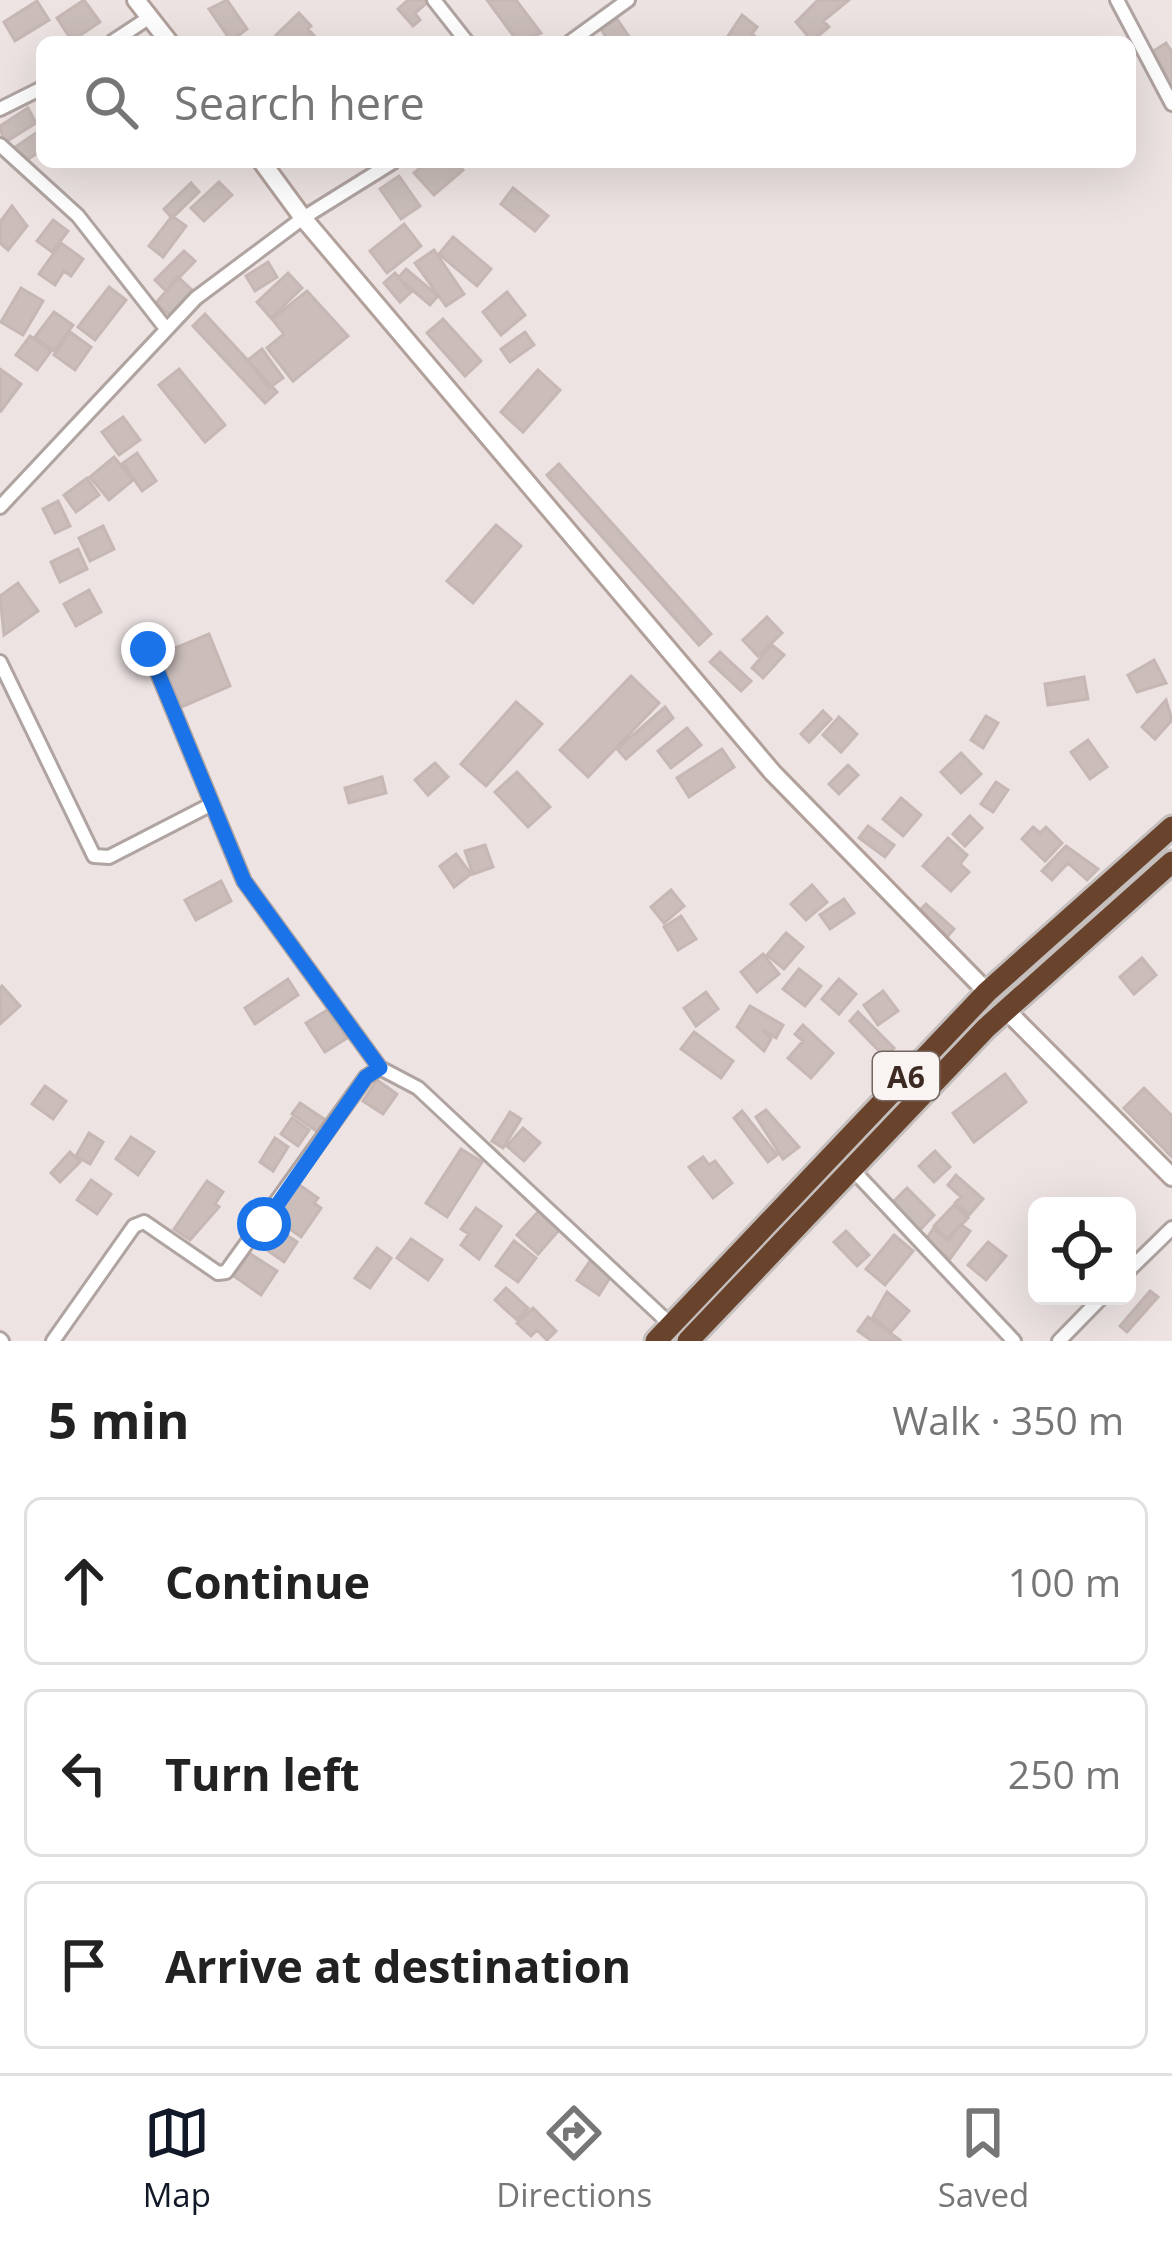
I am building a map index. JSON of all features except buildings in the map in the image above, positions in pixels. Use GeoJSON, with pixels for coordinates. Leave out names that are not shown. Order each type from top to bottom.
{"type":"FeatureCollection","features":[{"type":"Feature","properties":{"kind":"highway","name":"A6"},"geometry":{"type":"LineString","coordinates":[[672,1336],[777,1209],[987,992],[1172,827]]}},
{"type":"Feature","properties":{"kind":"highway","name":"A6"},"geometry":{"type":"LineString","coordinates":[[672,1336],[796,1228],[1005,1010],[1172,862]]}},
{"type":"Feature","properties":{"kind":"highway"},"geometry":{"type":"LineString","coordinates":[[777,1209],[796,1228]]}},
{"type":"Feature","properties":{"kind":"street"},"geometry":{"type":"LineString","coordinates":[[136,0],[164,36]]}},
{"type":"Feature","properties":{"kind":"street"},"geometry":{"type":"LineString","coordinates":[[434,0],[462,36]]}},
{"type":"Feature","properties":{"kind":"street"},"geometry":{"type":"LineString","coordinates":[[578,36],[628,0]]}},
{"type":"Feature","properties":{"kind":"street"},"geometry":{"type":"LineString","coordinates":[[1117,0],[1172,104]]}},
{"type":"Feature","properties":{"kind":"street"},"geometry":{"type":"LineString","coordinates":[[121,36],[150,17]]}},
{"type":"Feature","properties":{"kind":"street"},"geometry":{"type":"LineString","coordinates":[[0,110],[36,91]]}},
{"type":"Feature","properties":{"kind":"street"},"geometry":{"type":"LineString","coordinates":[[0,145],[78,216],[164,326]]}},
{"type":"Feature","properties":{"kind":"street"},"geometry":{"type":"LineString","coordinates":[[266,168],[303,218],[773,773],[987,992]]}},
{"type":"Feature","properties":{"kind":"street"},"geometry":{"type":"LineString","coordinates":[[0,507],[164,326],[303,218],[383,168]]}},
{"type":"Feature","properties":{"kind":"street"},"geometry":{"type":"LineString","coordinates":[[148,649],[244,881],[380,1068],[418,1088],[672,1336]]}},
{"type":"Feature","properties":{"kind":"street"},"geometry":{"type":"LineString","coordinates":[[0,662],[94,856],[109,857],[210,805]]}},
{"type":"Feature","properties":{"kind":"street"},"geometry":{"type":"LineString","coordinates":[[1005,1010],[1172,1177]]}},
{"type":"Feature","properties":{"kind":"street"},"geometry":{"type":"LineString","coordinates":[[53,1341],[134,1226],[144,1222],[218,1274],[226,1272],[366,1077],[380,1068]]}},
{"type":"Feature","properties":{"kind":"street"},"geometry":{"type":"LineString","coordinates":[[851,1169],[1014,1341]]}},
{"type":"Feature","properties":{"kind":"street"},"geometry":{"type":"LineString","coordinates":[[1136,1263],[1172,1228]]}},
{"type":"Feature","properties":{"kind":"street"},"geometry":{"type":"LineString","coordinates":[[1059,1341],[1094,1305]]}},
{"type":"Feature","properties":{"kind":"route"},"geometry":{"type":"LineString","coordinates":[[148,649],[244,881],[380,1068],[366,1077],[264,1224]]}}]}
